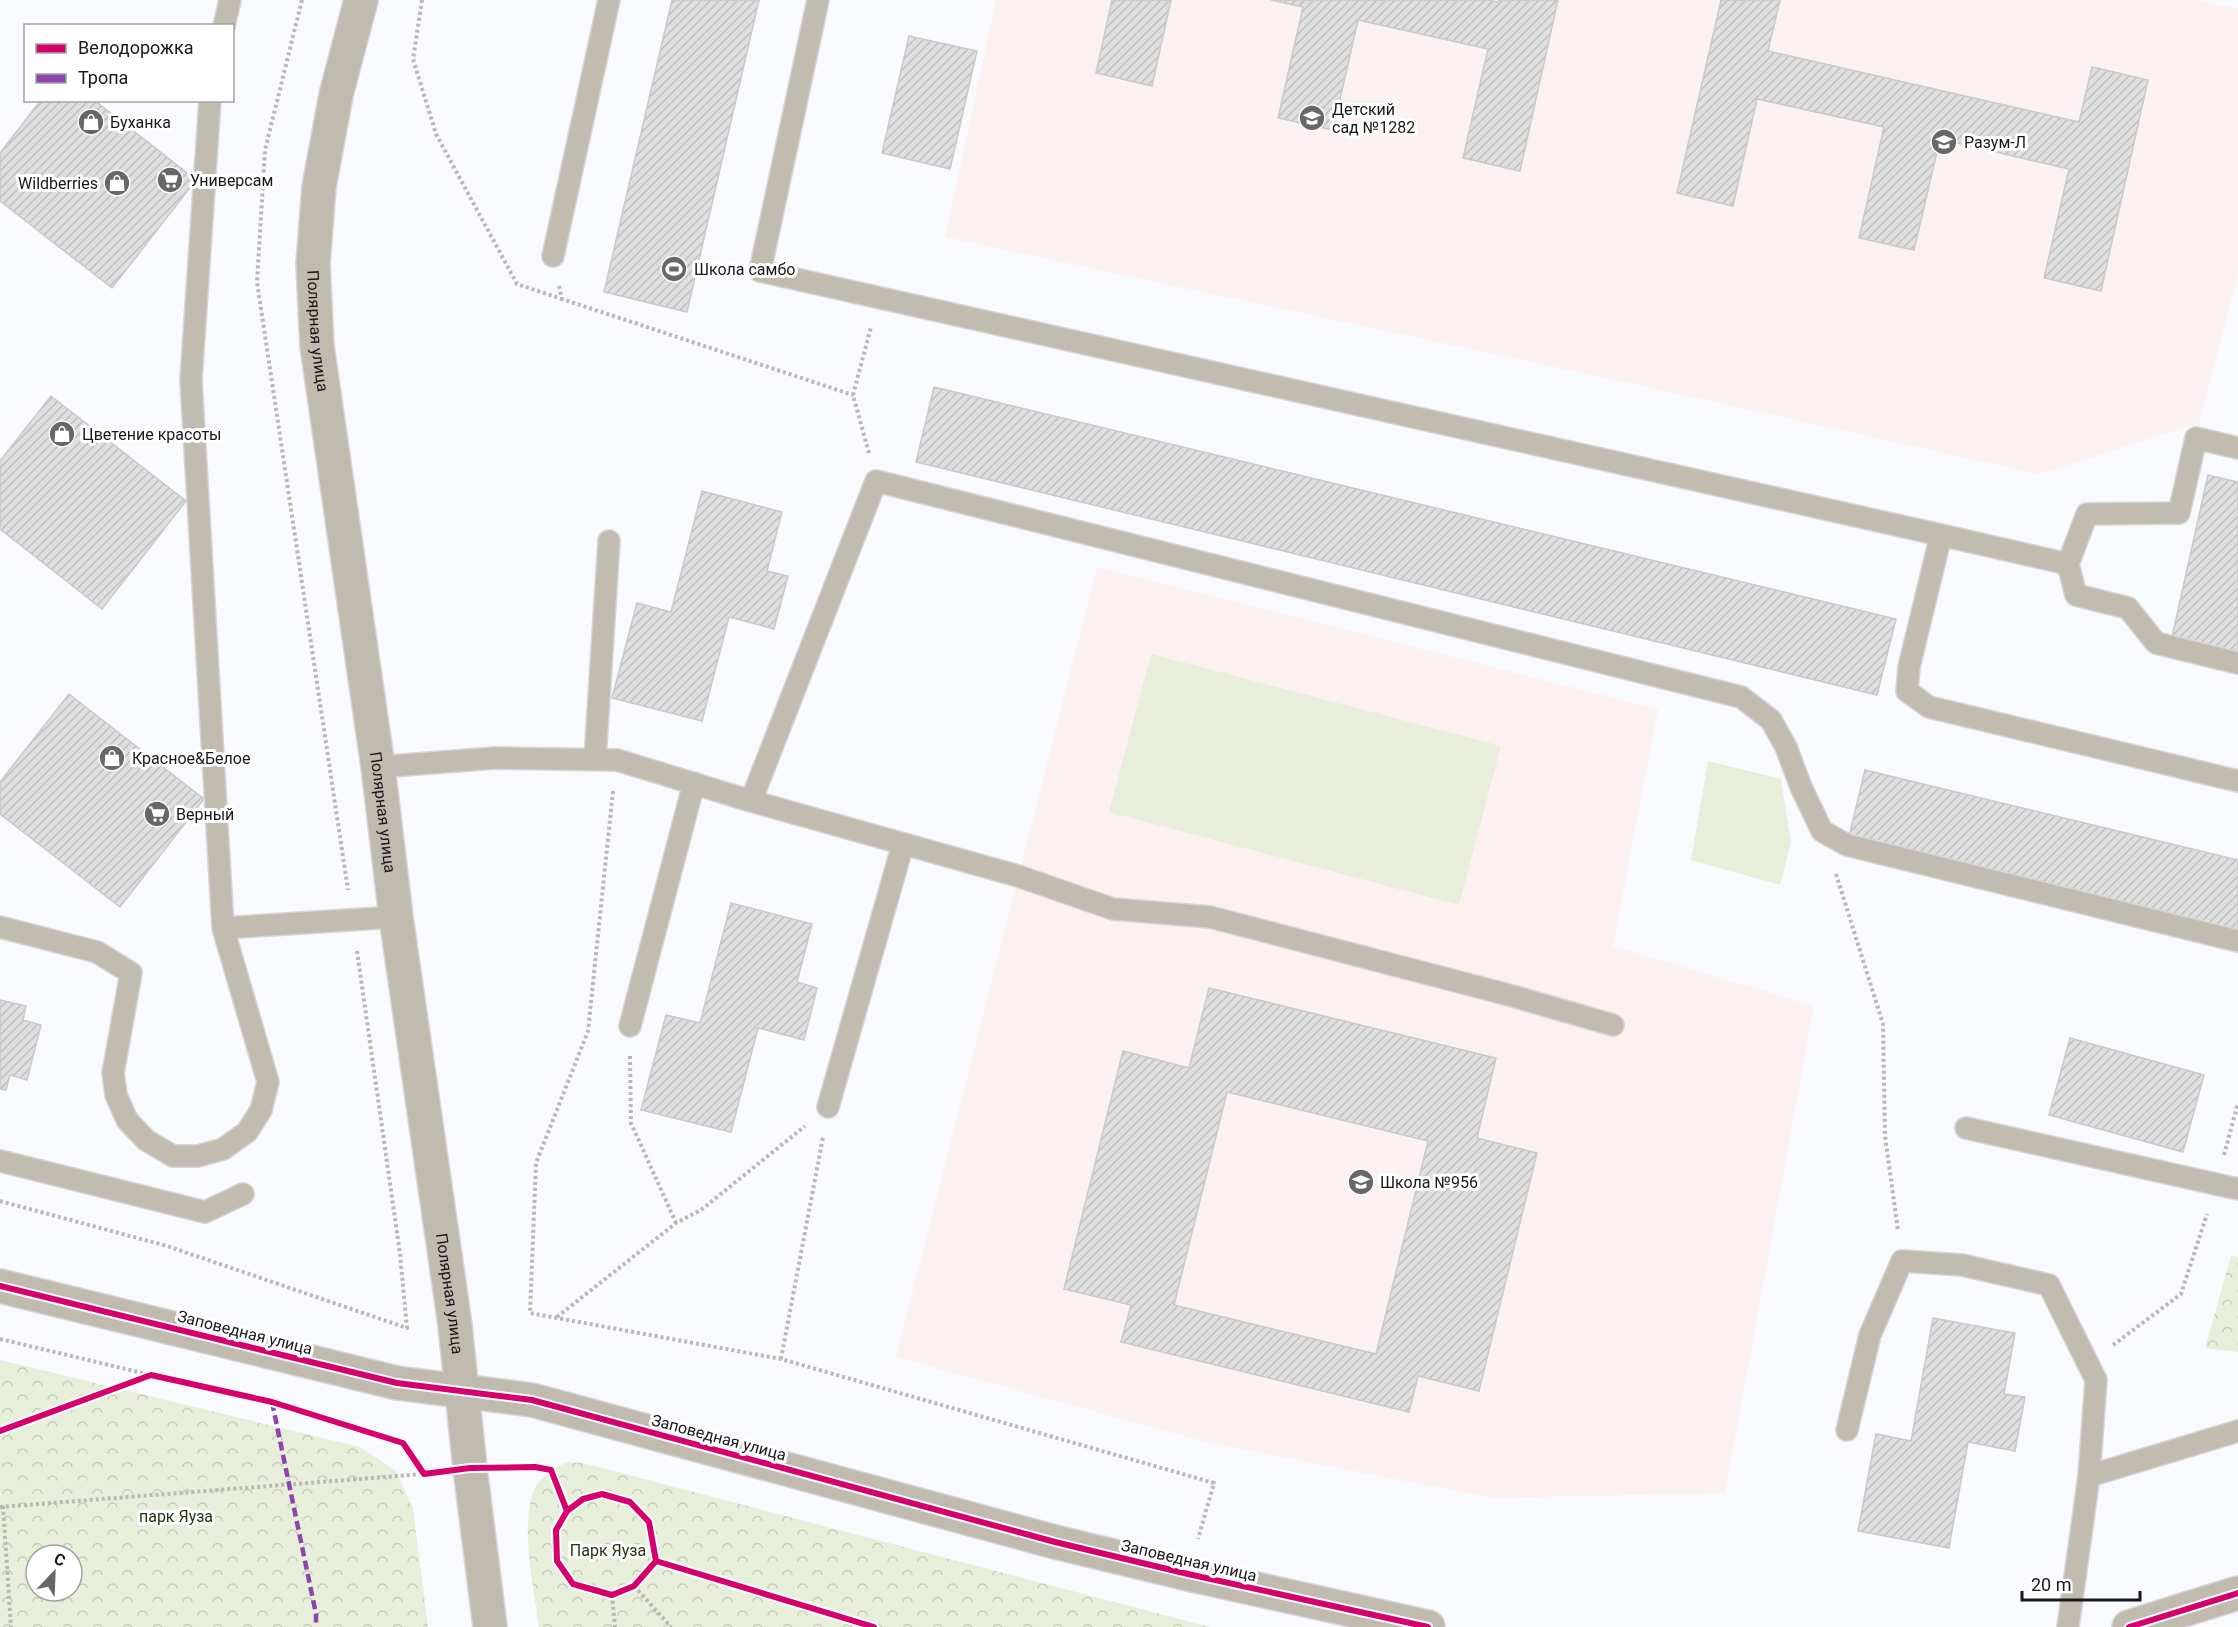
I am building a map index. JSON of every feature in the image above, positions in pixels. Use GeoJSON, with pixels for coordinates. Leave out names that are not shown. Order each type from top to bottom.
{"type":"FeatureCollection","features":[{"type":"Feature","properties":{"kind":"main road","name":"Полярная улица"},"geometry":{"type":"LineString","coordinates":[[361,0],[336,95],[319,187],[313,264],[317,346],[378,767],[396,917],[463,1392],[490,1627]]}},
{"type":"Feature","properties":{"kind":"main road","name":"Заповедная улица"},"geometry":{"type":"LineString","coordinates":[[0,1286],[397,1383],[532,1400],[1055,1542],[1428,1627]]}},
{"type":"Feature","properties":{"kind":"main road"},"geometry":{"type":"LineString","coordinates":[[2129,1627],[2238,1593]]}},
{"type":"Feature","properties":{"kind":"lane"},"geometry":{"type":"LineString","coordinates":[[224,24],[230,0]]}},
{"type":"Feature","properties":{"kind":"lane"},"geometry":{"type":"LineString","coordinates":[[553,256],[609,0]]}},
{"type":"Feature","properties":{"kind":"lane"},"geometry":{"type":"LineString","coordinates":[[818,0],[760,271],[2068,564]]}},
{"type":"Feature","properties":{"kind":"lane"},"geometry":{"type":"LineString","coordinates":[[0,927],[97,952],[131,973],[113,1072],[116,1095],[127,1120],[146,1140],[173,1156],[198,1156],[223,1149],[247,1132],[261,1110],[268,1082],[223,928],[191,380],[210,102]]}},
{"type":"Feature","properties":{"kind":"lane"},"geometry":{"type":"LineString","coordinates":[[2238,448],[2196,438],[2179,513],[2087,514],[2068,564],[2076,595],[2128,608],[2156,643],[2238,663]]}},
{"type":"Feature","properties":{"kind":"lane"},"geometry":{"type":"LineString","coordinates":[[751,801],[876,481],[1741,697],[1771,720],[1786,747],[1801,787],[1822,831],[1847,845],[2238,942]]}},
{"type":"Feature","properties":{"kind":"lane"},"geometry":{"type":"LineString","coordinates":[[1941,535],[1909,667],[1907,691],[1929,707],[2238,782]]}},
{"type":"Feature","properties":{"kind":"lane"},"geometry":{"type":"LineString","coordinates":[[595,759],[609,541]]}},
{"type":"Feature","properties":{"kind":"lane"},"geometry":{"type":"LineString","coordinates":[[378,767],[495,758],[617,760],[751,801],[1018,876],[1113,909],[1210,917],[1509,995],[1613,1025]]}},
{"type":"Feature","properties":{"kind":"lane"},"geometry":{"type":"LineString","coordinates":[[630,1026],[694,783]]}},
{"type":"Feature","properties":{"kind":"lane"},"geometry":{"type":"LineString","coordinates":[[828,1107],[903,844]]}},
{"type":"Feature","properties":{"kind":"lane"},"geometry":{"type":"LineString","coordinates":[[223,928],[396,917]]}},
{"type":"Feature","properties":{"kind":"lane"},"geometry":{"type":"LineString","coordinates":[[1966,1128],[2238,1189]]}},
{"type":"Feature","properties":{"kind":"lane"},"geometry":{"type":"LineString","coordinates":[[0,1161],[205,1212],[243,1194]]}},
{"type":"Feature","properties":{"kind":"lane"},"geometry":{"type":"LineString","coordinates":[[1847,1430],[1870,1335],[1902,1261],[1962,1265],[2049,1285],[2096,1380],[2089,1476],[2068,1627]]}},
{"type":"Feature","properties":{"kind":"lane"},"geometry":{"type":"LineString","coordinates":[[2089,1476],[2238,1431]]}},
{"type":"Feature","properties":{"kind":"path"},"geometry":{"type":"LineString","coordinates":[[0,1201],[167,1246],[406,1328],[400,1254],[257,282],[265,150],[302,0]]}},
{"type":"Feature","properties":{"kind":"path"},"geometry":{"type":"LineString","coordinates":[[422,0],[413,59],[436,134],[517,284],[853,395]]}},
{"type":"Feature","properties":{"kind":"path"},"geometry":{"type":"LineString","coordinates":[[553,256],[562,299]]}},
{"type":"Feature","properties":{"kind":"path"},"geometry":{"type":"LineString","coordinates":[[876,481],[853,395],[879,298]]}},
{"type":"Feature","properties":{"kind":"path"},"geometry":{"type":"LineString","coordinates":[[617,760],[588,1030],[536,1163],[530,1313],[781,1359],[1214,1483],[1197,1544]]}},
{"type":"Feature","properties":{"kind":"path"},"geometry":{"type":"LineString","coordinates":[[1822,831],[1883,1024],[1885,1136],[1902,1261]]}},
{"type":"Feature","properties":{"kind":"path"},"geometry":{"type":"LineString","coordinates":[[630,1026],[630,1123],[676,1223]]}},
{"type":"Feature","properties":{"kind":"path"},"geometry":{"type":"LineString","coordinates":[[2088,1364],[2181,1294],[2216,1185],[2238,1103]]}},
{"type":"Feature","properties":{"kind":"path"},"geometry":{"type":"LineString","coordinates":[[557,1317],[676,1223],[701,1210],[828,1107]]}},
{"type":"Feature","properties":{"kind":"path"},"geometry":{"type":"LineString","coordinates":[[781,1359],[828,1107]]}},
{"type":"Feature","properties":{"kind":"path"},"geometry":{"type":"LineString","coordinates":[[0,1339],[272,1402],[403,1443],[424,1474],[2,1506],[11,1627]]}},
{"type":"Feature","properties":{"kind":"path"},"geometry":{"type":"LineString","coordinates":[[0,1431],[151,1375]]}},
{"type":"Feature","properties":{"kind":"path"},"geometry":{"type":"LineString","coordinates":[[535,1467],[551,1470],[567,1511]]}},
{"type":"Feature","properties":{"kind":"path"},"geometry":{"type":"LineString","coordinates":[[602,1494],[630,1502],[649,1522],[656,1561],[634,1586],[612,1594],[573,1584],[556,1561],[556,1530],[567,1511],[583,1499],[602,1494]]}},
{"type":"Feature","properties":{"kind":"path"},"geometry":{"type":"LineString","coordinates":[[656,1561],[667,1564]]}},
{"type":"Feature","properties":{"kind":"path"},"geometry":{"type":"LineString","coordinates":[[634,1586],[672,1627]]}},
{"type":"Feature","properties":{"kind":"path"},"geometry":{"type":"LineString","coordinates":[[612,1594],[615,1627]]}},
{"type":"Feature","properties":{"kind":"shaded area"},"geometry":{"type":"Polygon","coordinates":[[[996,0],[2198,0],[2238,9],[2238,275],[2199,423],[2039,474],[1602,377],[945,237],[996,0]]]}},
{"type":"Feature","properties":{"kind":"shaded area","name":"Школа №956"},"geometry":{"type":"Polygon","coordinates":[[[1097,567],[1658,709],[1613,946],[1814,1006],[1725,1493],[1492,1498],[1206,1442],[896,1357],[1097,567]]]}},
{"type":"Feature","properties":{"kind":"green space"},"geometry":{"type":"Polygon","coordinates":[[[1151,654],[1501,746],[1459,905],[1109,812],[1151,654]]]}},
{"type":"Feature","properties":{"kind":"green space"},"geometry":{"type":"Polygon","coordinates":[[[1708,761],[1781,779],[1791,843],[1780,885],[1691,860],[1708,761]]]}},
{"type":"Feature","properties":{"kind":"green space"},"geometry":{"type":"Polygon","coordinates":[[[2231,1256],[2238,1257],[2238,1352],[2205,1348],[2231,1256]]]}},
{"type":"Feature","properties":{"kind":"green space","name":"парк Яуза"},"geometry":{"type":"Polygon","coordinates":[[[0,1360],[360,1447],[396,1471],[413,1509],[428,1627],[0,1627],[0,1360]]]}},
{"type":"Feature","properties":{"kind":"green space","name":"парк Яуза"},"geometry":{"type":"Polygon","coordinates":[[[567,1462],[583,1463],[1210,1627],[539,1627],[529,1556],[530,1502],[540,1480],[567,1462]]]}},
{"type":"Feature","properties":{"kind":"building"},"geometry":{"type":"Polygon","coordinates":[[[672,0],[759,0],[687,312],[604,292],[672,0]]]}},
{"type":"Feature","properties":{"kind":"building"},"geometry":{"type":"Polygon","coordinates":[[[1112,0],[1171,0],[1152,86],[1096,73],[1112,0]]]}},
{"type":"Feature","properties":{"kind":"building"},"geometry":{"type":"Polygon","coordinates":[[[1271,0],[1488,0],[1498,2],[1499,0],[1558,0],[1520,171],[1463,158],[1488,49],[1358,20],[1333,130],[1278,118],[1303,7],[1271,0]]]}},
{"type":"Feature","properties":{"kind":"building"},"geometry":{"type":"Polygon","coordinates":[[[1721,0],[1780,0],[1768,51],[2079,122],[2092,67],[2148,80],[2101,291],[2044,278],[2069,169],[1940,139],[1914,250],[1859,238],[1884,127],[1757,99],[1733,206],[1677,193],[1721,0]]]}},
{"type":"Feature","properties":{"kind":"building"},"geometry":{"type":"Polygon","coordinates":[[[909,36],[977,51],[950,169],[882,153],[909,36]]]}},
{"type":"Feature","properties":{"kind":"building"},"geometry":{"type":"Polygon","coordinates":[[[39,102],[97,102],[196,180],[112,288],[0,201],[0,153],[39,102]]]}},
{"type":"Feature","properties":{"kind":"building"},"geometry":{"type":"Polygon","coordinates":[[[934,387],[1896,619],[1877,695],[916,462],[934,387]]]}},
{"type":"Feature","properties":{"kind":"building"},"geometry":{"type":"Polygon","coordinates":[[[51,396],[186,501],[102,609],[0,529],[0,461],[51,396]]]}},
{"type":"Feature","properties":{"kind":"building"},"geometry":{"type":"Polygon","coordinates":[[[2208,475],[2238,482],[2238,662],[2170,646],[2208,475]]]}},
{"type":"Feature","properties":{"kind":"building"},"geometry":{"type":"Polygon","coordinates":[[[702,491],[782,512],[767,571],[788,576],[774,629],[729,617],[702,721],[612,698],[637,603],[671,612],[702,491]]]}},
{"type":"Feature","properties":{"kind":"building"},"geometry":{"type":"Polygon","coordinates":[[[69,694],[204,799],[120,907],[0,814],[0,782],[69,694]]]}},
{"type":"Feature","properties":{"kind":"building"},"geometry":{"type":"Polygon","coordinates":[[[1865,770],[2238,860],[2238,940],[1847,845],[1865,770]]]}},
{"type":"Feature","properties":{"kind":"building"},"geometry":{"type":"Polygon","coordinates":[[[731,903],[812,924],[797,982],[817,988],[804,1040],[758,1028],[731,1132],[641,1110],[666,1015],[700,1023],[731,903]]]}},
{"type":"Feature","properties":{"kind":"building"},"geometry":{"type":"Polygon","coordinates":[[[1209,988],[1496,1058],[1477,1138],[1537,1153],[1479,1391],[1418,1376],[1409,1412],[1121,1342],[1131,1305],[1064,1289],[1123,1051],[1189,1068],[1209,988]],[[1227,1092],[1174,1305],[1376,1354],[1428,1141],[1227,1092]]]}},
{"type":"Feature","properties":{"kind":"building"},"geometry":{"type":"Polygon","coordinates":[[[0,1000],[26,1006],[23,1020],[41,1025],[27,1080],[10,1075],[6,1090],[0,1089],[0,1000]]]}},
{"type":"Feature","properties":{"kind":"building"},"geometry":{"type":"Polygon","coordinates":[[[2070,1038],[2204,1075],[2183,1152],[2049,1115],[2070,1038]]]}},
{"type":"Feature","properties":{"kind":"building"},"geometry":{"type":"Polygon","coordinates":[[[1933,1318],[2015,1333],[2004,1394],[2025,1397],[2015,1451],[1968,1442],[1949,1548],[1858,1531],[1876,1434],[1911,1441],[1933,1318]]]}},
{"type":"Feature","properties":{"kind":"marked path"},"geometry":{"type":"LineString","coordinates":[[272,1402],[316,1614],[316,1627]]}},
{"type":"Feature","properties":{"kind":"cycle path"},"geometry":{"type":"LineString","coordinates":[[0,1286],[397,1383],[532,1400],[1055,1542],[1428,1627]]}},
{"type":"Feature","properties":{"kind":"cycle path"},"geometry":{"type":"LineString","coordinates":[[0,1431],[151,1375],[272,1402],[403,1443],[424,1474],[470,1468],[535,1467],[551,1470],[567,1511]]}},
{"type":"Feature","properties":{"kind":"cycle path"},"geometry":{"type":"LineString","coordinates":[[602,1494],[630,1502],[649,1522],[656,1561],[634,1586],[612,1595],[573,1584],[557,1561],[556,1530],[567,1511],[583,1499],[602,1494]]}},
{"type":"Feature","properties":{"kind":"cycle path"},"geometry":{"type":"LineString","coordinates":[[656,1561],[874,1627]]}},
{"type":"Feature","properties":{"kind":"cycle path"},"geometry":{"type":"LineString","coordinates":[[2129,1627],[2238,1593]]}},
{"type":"Feature","properties":{"kind":"place","name":"Детский сад №1282"},"geometry":{"type":"Point","coordinates":[1312,118]}},
{"type":"Feature","properties":{"kind":"place","name":"Буханка"},"geometry":{"type":"Point","coordinates":[91,122]}},
{"type":"Feature","properties":{"kind":"place","name":"Разум-Л"},"geometry":{"type":"Point","coordinates":[1944,142]}},
{"type":"Feature","properties":{"kind":"place","name":"Универсам"},"geometry":{"type":"Point","coordinates":[170,180]}},
{"type":"Feature","properties":{"kind":"place","name":"Wildberries"},"geometry":{"type":"Point","coordinates":[117,183]}},
{"type":"Feature","properties":{"kind":"place","name":"Школа самбо"},"geometry":{"type":"Point","coordinates":[674,269]}},
{"type":"Feature","properties":{"kind":"place","name":"Цветение красоты"},"geometry":{"type":"Point","coordinates":[62,434]}},
{"type":"Feature","properties":{"kind":"place","name":"Красное&Белое"},"geometry":{"type":"Point","coordinates":[112,758]}},
{"type":"Feature","properties":{"kind":"place","name":"Верный"},"geometry":{"type":"Point","coordinates":[157,814]}},
{"type":"Feature","properties":{"kind":"place","name":"Школа №956"},"geometry":{"type":"Point","coordinates":[1361,1182]}},
{"type":"Feature","properties":{"kind":"park label","name":"Парк Яуза"},"geometry":{"type":"Point","coordinates":[608,1550]}}]}
